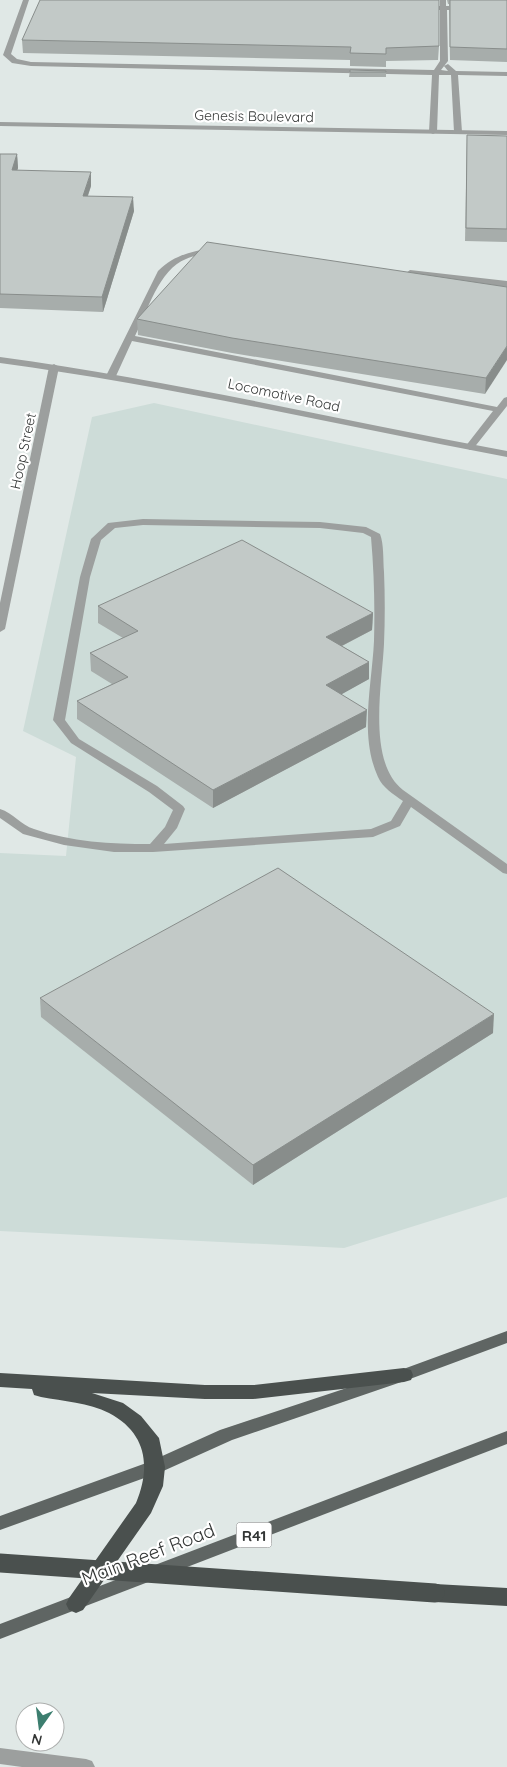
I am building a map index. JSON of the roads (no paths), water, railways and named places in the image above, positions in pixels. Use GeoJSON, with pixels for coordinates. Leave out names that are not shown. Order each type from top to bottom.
{"type":"FeatureCollection","features":[{"type":"Feature","properties":{"kind":"highway"},"geometry":{"type":"LineString","coordinates":[[0,1382],[205,1392],[253,1392],[404,1375]]}},
{"type":"Feature","properties":{"kind":"highway"},"geometry":{"type":"LineString","coordinates":[[0,1382],[85,1398],[116,1408],[134,1421],[149,1438],[155,1467],[153,1486],[144,1507],[76,1604]]}},
{"type":"Feature","properties":{"kind":"highway"},"geometry":{"type":"LineString","coordinates":[[0,1563],[507,1597]]}},
{"type":"Feature","properties":{"kind":"main road"},"geometry":{"type":"LineString","coordinates":[[0,1523],[155,1467],[226,1435],[404,1375],[507,1337]]}},
{"type":"Feature","properties":{"kind":"main road","name":"Main Reef Road"},"geometry":{"type":"LineString","coordinates":[[0,1632],[507,1437]]}},
{"type":"Feature","properties":{"kind":"street"},"geometry":{"type":"LineString","coordinates":[[36,2],[26,1],[7,55],[15,61],[30,64],[507,74]]}},
{"type":"Feature","properties":{"kind":"street"},"geometry":{"type":"LineString","coordinates":[[433,132],[436,72],[444,60],[443,4]]}},
{"type":"Feature","properties":{"kind":"street"},"geometry":{"type":"LineString","coordinates":[[414,8],[443,4],[471,8]]}},
{"type":"Feature","properties":{"kind":"street"},"geometry":{"type":"LineString","coordinates":[[444,60],[454,73],[458,132]]}},
{"type":"Feature","properties":{"kind":"street","name":"Genesis Boulevard"},"geometry":{"type":"LineString","coordinates":[[0,124],[507,133]]}},
{"type":"Feature","properties":{"kind":"street"},"geometry":{"type":"LineString","coordinates":[[111,376],[161,273],[172,261],[193,252],[227,252]]}},
{"type":"Feature","properties":{"kind":"street"},"geometry":{"type":"LineString","coordinates":[[400,272],[507,283]]}},
{"type":"Feature","properties":{"kind":"street"},"geometry":{"type":"LineString","coordinates":[[130,338],[500,410]]}},
{"type":"Feature","properties":{"kind":"street","name":"Locomotive Road"},"geometry":{"type":"LineString","coordinates":[[0,360],[111,376],[507,454]]}},
{"type":"Feature","properties":{"kind":"street","name":"Hoop Street"},"geometry":{"type":"LineString","coordinates":[[0,629],[54,367]]}},
{"type":"Feature","properties":{"kind":"street"},"geometry":{"type":"LineString","coordinates":[[470,448],[507,400]]}},
{"type":"Feature","properties":{"kind":"street"},"geometry":{"type":"LineString","coordinates":[[153,848],[171,828],[179,809],[154,789],[75,740],[59,720],[85,577],[96,539],[112,525],[144,522],[320,525],[366,530],[376,536],[379,565],[379,639],[374,729],[376,750],[385,778],[393,788],[507,870]]}},
{"type":"Feature","properties":{"kind":"street"},"geometry":{"type":"LineString","coordinates":[[0,813],[27,831],[64,841],[114,848],[153,848],[372,833],[396,823],[409,800]]}},
{"type":"Feature","properties":{"kind":"street"},"geometry":{"type":"LineString","coordinates":[[0,1756],[86,1767]]}}]}
